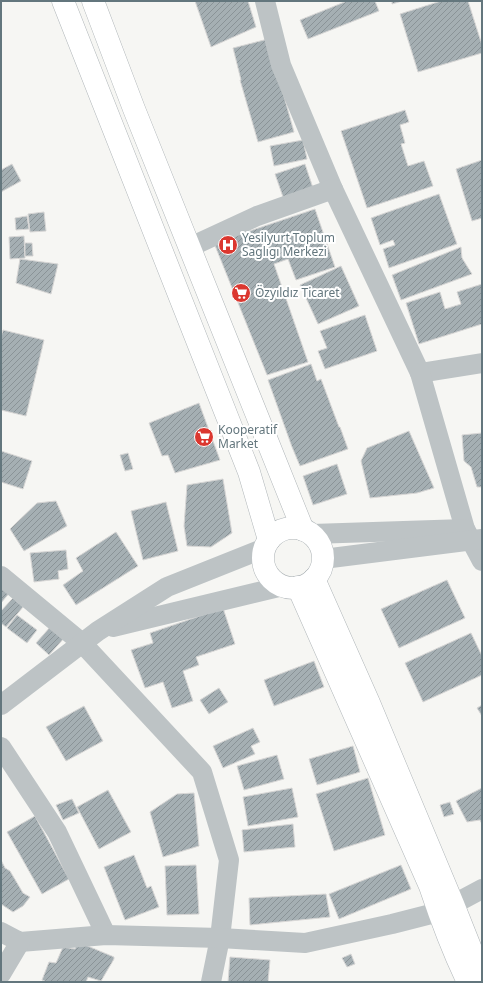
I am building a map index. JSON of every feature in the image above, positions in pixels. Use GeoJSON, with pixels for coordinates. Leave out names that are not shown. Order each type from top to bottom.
{"type":"FeatureCollection","features":[{"type":"Feature","properties":{"kind":"main road"},"geometry":{"type":"LineString","coordinates":[[63,1],[249,472],[267,544]]}},
{"type":"Feature","properties":{"kind":"main road"},"geometry":{"type":"LineString","coordinates":[[93,1],[134,110],[307,532]]}},
{"type":"Feature","properties":{"kind":"main road"},"geometry":{"type":"LineString","coordinates":[[294,528],[307,532],[318,542],[322,551],[323,561],[320,571],[298,584],[275,581],[268,575],[264,566],[263,557],[267,544],[276,533],[285,529],[294,528]]}},
{"type":"Feature","properties":{"kind":"main road"},"geometry":{"type":"LineString","coordinates":[[298,584],[430,886],[446,908],[482,977]]}},
{"type":"Feature","properties":{"kind":"main road"},"geometry":{"type":"LineString","coordinates":[[446,908],[452,949],[468,982]]}},
{"type":"Feature","properties":{"kind":"street"},"geometry":{"type":"LineString","coordinates":[[265,1],[281,65],[333,189],[420,372],[482,561]]}},
{"type":"Feature","properties":{"kind":"street"},"geometry":{"type":"LineString","coordinates":[[190,247],[257,216],[333,189]]}},
{"type":"Feature","properties":{"kind":"street"},"geometry":{"type":"LineString","coordinates":[[420,372],[482,362]]}},
{"type":"Feature","properties":{"kind":"street"},"geometry":{"type":"LineString","coordinates":[[307,532],[473,536]]}},
{"type":"Feature","properties":{"kind":"street"},"geometry":{"type":"LineString","coordinates":[[322,559],[473,536]]}},
{"type":"Feature","properties":{"kind":"street"},"geometry":{"type":"LineString","coordinates":[[1,705],[98,631],[167,587],[267,544]]}},
{"type":"Feature","properties":{"kind":"street"},"geometry":{"type":"LineString","coordinates":[[1,576],[82,643],[202,772],[229,860],[220,938],[211,982]]}},
{"type":"Feature","properties":{"kind":"street"},"geometry":{"type":"LineString","coordinates":[[98,631],[298,584]]}},
{"type":"Feature","properties":{"kind":"street"},"geometry":{"type":"LineString","coordinates":[[1,748],[57,832],[106,935]]}},
{"type":"Feature","properties":{"kind":"street"},"geometry":{"type":"LineString","coordinates":[[1,932],[20,942],[106,935],[220,938],[305,943],[392,924],[446,908],[482,889]]}},
{"type":"Feature","properties":{"kind":"street"},"geometry":{"type":"LineString","coordinates":[[1,974],[20,942]]}},
{"type":"Feature","properties":{"kind":"building"},"geometry":{"type":"Polygon","coordinates":[[[195,1],[248,1],[256,27],[211,47],[195,1]]]}},
{"type":"Feature","properties":{"kind":"building"},"geometry":{"type":"Polygon","coordinates":[[[347,1],[375,1],[379,11],[308,39],[300,20],[347,1]]]}},
{"type":"Feature","properties":{"kind":"building"},"geometry":{"type":"Polygon","coordinates":[[[392,1],[402,1],[392,4],[392,1]]]}},
{"type":"Feature","properties":{"kind":"building"},"geometry":{"type":"Polygon","coordinates":[[[441,1],[468,1],[482,45],[482,53],[418,72],[400,14],[441,1]]]}},
{"type":"Feature","properties":{"kind":"building"},"geometry":{"type":"Polygon","coordinates":[[[268,39],[294,132],[258,142],[240,80],[233,48],[268,39]]]}},
{"type":"Feature","properties":{"kind":"building"},"geometry":{"type":"Polygon","coordinates":[[[405,110],[409,122],[400,125],[405,143],[401,144],[408,166],[424,161],[433,186],[367,208],[341,131],[405,110]]]}},
{"type":"Feature","properties":{"kind":"building"},"geometry":{"type":"Polygon","coordinates":[[[303,140],[307,159],[274,166],[270,146],[303,140]]]}},
{"type":"Feature","properties":{"kind":"building"},"geometry":{"type":"Polygon","coordinates":[[[482,160],[482,218],[472,221],[456,169],[482,160]]]}},
{"type":"Feature","properties":{"kind":"building"},"geometry":{"type":"Polygon","coordinates":[[[12,164],[21,181],[1,192],[1,170],[12,164]]]}},
{"type":"Feature","properties":{"kind":"building"},"geometry":{"type":"Polygon","coordinates":[[[305,164],[313,188],[283,197],[275,174],[305,164]]]}},
{"type":"Feature","properties":{"kind":"building"},"geometry":{"type":"Polygon","coordinates":[[[439,194],[457,244],[389,268],[383,249],[395,245],[393,240],[380,245],[371,218],[439,194]]]}},
{"type":"Feature","properties":{"kind":"building"},"geometry":{"type":"Polygon","coordinates":[[[315,209],[335,267],[296,280],[288,259],[274,264],[308,362],[267,375],[214,243],[315,209]]]}},
{"type":"Feature","properties":{"kind":"building"},"geometry":{"type":"Polygon","coordinates":[[[44,212],[46,231],[30,232],[28,214],[44,212]]]}},
{"type":"Feature","properties":{"kind":"building"},"geometry":{"type":"Polygon","coordinates":[[[27,216],[29,229],[16,230],[15,218],[27,216]]]}},
{"type":"Feature","properties":{"kind":"building"},"geometry":{"type":"Polygon","coordinates":[[[24,236],[25,258],[10,259],[9,237],[24,236]]]}},
{"type":"Feature","properties":{"kind":"building"},"geometry":{"type":"Polygon","coordinates":[[[25,243],[32,243],[33,256],[25,256],[25,243]]]}},
{"type":"Feature","properties":{"kind":"building"},"geometry":{"type":"Polygon","coordinates":[[[461,247],[462,258],[472,274],[401,300],[392,275],[461,247]]]}},
{"type":"Feature","properties":{"kind":"building"},"geometry":{"type":"Polygon","coordinates":[[[20,259],[58,264],[51,294],[16,283],[20,259]]]}},
{"type":"Feature","properties":{"kind":"building"},"geometry":{"type":"Polygon","coordinates":[[[341,266],[359,306],[318,324],[300,285],[341,266]]]}},
{"type":"Feature","properties":{"kind":"building"},"geometry":{"type":"Polygon","coordinates":[[[482,284],[482,324],[419,344],[406,303],[440,292],[445,309],[461,304],[457,292],[482,284]]]}},
{"type":"Feature","properties":{"kind":"building"},"geometry":{"type":"Polygon","coordinates":[[[365,315],[377,351],[325,369],[318,351],[327,348],[320,331],[365,315]]]}},
{"type":"Feature","properties":{"kind":"building"},"geometry":{"type":"Polygon","coordinates":[[[3,330],[44,340],[26,416],[1,410],[1,337],[3,330]]]}},
{"type":"Feature","properties":{"kind":"building"},"geometry":{"type":"Polygon","coordinates":[[[311,364],[317,381],[321,379],[348,449],[300,466],[268,380],[311,364]]]}},
{"type":"Feature","properties":{"kind":"building"},"geometry":{"type":"Polygon","coordinates":[[[199,403],[220,460],[175,473],[168,455],[162,456],[149,423],[199,403]]]}},
{"type":"Feature","properties":{"kind":"building"},"geometry":{"type":"Polygon","coordinates":[[[409,431],[434,488],[417,493],[370,498],[361,461],[367,448],[409,431]]]}},
{"type":"Feature","properties":{"kind":"building"},"geometry":{"type":"Polygon","coordinates":[[[482,433],[482,487],[477,487],[471,467],[464,461],[462,435],[482,433]]]}},
{"type":"Feature","properties":{"kind":"building"},"geometry":{"type":"Polygon","coordinates":[[[1,451],[32,461],[23,489],[1,482],[1,451]]]}},
{"type":"Feature","properties":{"kind":"building"},"geometry":{"type":"Polygon","coordinates":[[[128,453],[133,469],[125,471],[120,455],[128,453]]]}},
{"type":"Feature","properties":{"kind":"building"},"geometry":{"type":"Polygon","coordinates":[[[337,464],[347,494],[313,505],[303,476],[337,464]]]}},
{"type":"Feature","properties":{"kind":"building"},"geometry":{"type":"Polygon","coordinates":[[[223,479],[232,533],[211,547],[187,546],[184,526],[187,485],[223,479]]]}},
{"type":"Feature","properties":{"kind":"building"},"geometry":{"type":"Polygon","coordinates":[[[56,501],[67,526],[24,551],[10,529],[37,503],[56,501]]]}},
{"type":"Feature","properties":{"kind":"building"},"geometry":{"type":"Polygon","coordinates":[[[166,502],[178,551],[143,560],[131,511],[166,502]]]}},
{"type":"Feature","properties":{"kind":"building"},"geometry":{"type":"Polygon","coordinates":[[[116,532],[138,566],[76,605],[63,585],[83,571],[76,558],[116,532]]]}},
{"type":"Feature","properties":{"kind":"building"},"geometry":{"type":"Polygon","coordinates":[[[66,550],[68,569],[58,571],[59,579],[34,582],[30,553],[66,550]]]}},
{"type":"Feature","properties":{"kind":"building"},"geometry":{"type":"Polygon","coordinates":[[[447,580],[465,618],[399,648],[381,609],[447,580]]]}},
{"type":"Feature","properties":{"kind":"building"},"geometry":{"type":"Polygon","coordinates":[[[1,583],[11,591],[1,603],[1,583]]]}},
{"type":"Feature","properties":{"kind":"building"},"geometry":{"type":"Polygon","coordinates":[[[13,598],[23,607],[6,627],[1,623],[1,611],[13,598]]]}},
{"type":"Feature","properties":{"kind":"building"},"geometry":{"type":"Polygon","coordinates":[[[223,608],[235,644],[196,657],[199,665],[183,671],[193,701],[172,708],[163,682],[145,688],[131,650],[153,643],[150,633],[223,608]]]}},
{"type":"Feature","properties":{"kind":"building"},"geometry":{"type":"Polygon","coordinates":[[[17,615],[37,630],[27,643],[7,628],[17,615]]]}},
{"type":"Feature","properties":{"kind":"building"},"geometry":{"type":"Polygon","coordinates":[[[52,625],[65,637],[49,655],[36,643],[52,625]]]}},
{"type":"Feature","properties":{"kind":"building"},"geometry":{"type":"Polygon","coordinates":[[[471,633],[482,656],[482,675],[423,702],[405,663],[471,633]]]}},
{"type":"Feature","properties":{"kind":"building"},"geometry":{"type":"Polygon","coordinates":[[[314,661],[324,687],[274,706],[264,680],[314,661]]]}},
{"type":"Feature","properties":{"kind":"building"},"geometry":{"type":"Polygon","coordinates":[[[219,688],[228,702],[209,714],[200,700],[219,688]]]}},
{"type":"Feature","properties":{"kind":"building"},"geometry":{"type":"Polygon","coordinates":[[[482,705],[482,716],[477,708],[482,705]]]}},
{"type":"Feature","properties":{"kind":"building"},"geometry":{"type":"Polygon","coordinates":[[[84,706],[103,741],[66,761],[46,727],[84,706]]]}},
{"type":"Feature","properties":{"kind":"building"},"geometry":{"type":"Polygon","coordinates":[[[253,728],[260,742],[251,746],[255,754],[223,768],[213,746],[253,728]]]}},
{"type":"Feature","properties":{"kind":"building"},"geometry":{"type":"Polygon","coordinates":[[[353,746],[360,772],[317,785],[309,759],[353,746]]]}},
{"type":"Feature","properties":{"kind":"building"},"geometry":{"type":"Polygon","coordinates":[[[277,755],[284,779],[244,790],[237,766],[277,755]]]}},
{"type":"Feature","properties":{"kind":"building"},"geometry":{"type":"Polygon","coordinates":[[[368,778],[385,835],[334,851],[316,794],[368,778]]]}},
{"type":"Feature","properties":{"kind":"building"},"geometry":{"type":"Polygon","coordinates":[[[292,788],[298,817],[248,826],[243,797],[292,788]]]}},
{"type":"Feature","properties":{"kind":"building"},"geometry":{"type":"Polygon","coordinates":[[[482,788],[482,824],[480,820],[467,822],[456,801],[482,788]]]}},
{"type":"Feature","properties":{"kind":"building"},"geometry":{"type":"Polygon","coordinates":[[[108,790],[131,832],[99,849],[77,807],[108,790]]]}},
{"type":"Feature","properties":{"kind":"building"},"geometry":{"type":"Polygon","coordinates":[[[194,793],[199,846],[163,857],[150,812],[177,794],[194,793]]]}},
{"type":"Feature","properties":{"kind":"building"},"geometry":{"type":"Polygon","coordinates":[[[72,799],[79,813],[63,820],[56,805],[72,799]]]}},
{"type":"Feature","properties":{"kind":"building"},"geometry":{"type":"Polygon","coordinates":[[[450,802],[454,814],[444,817],[440,805],[450,802]]]}},
{"type":"Feature","properties":{"kind":"building"},"geometry":{"type":"Polygon","coordinates":[[[35,816],[69,879],[42,894],[7,832],[35,816]]]}},
{"type":"Feature","properties":{"kind":"building"},"geometry":{"type":"Polygon","coordinates":[[[293,824],[295,847],[244,852],[242,830],[293,824]]]}},
{"type":"Feature","properties":{"kind":"building"},"geometry":{"type":"Polygon","coordinates":[[[134,855],[147,888],[151,886],[159,907],[125,920],[104,867],[134,855]]]}},
{"type":"Feature","properties":{"kind":"building"},"geometry":{"type":"Polygon","coordinates":[[[1,860],[5,868],[10,871],[23,893],[30,897],[23,906],[13,912],[1,904],[1,860]]]}},
{"type":"Feature","properties":{"kind":"building"},"geometry":{"type":"Polygon","coordinates":[[[196,865],[199,914],[167,915],[165,866],[196,865]]]}},
{"type":"Feature","properties":{"kind":"building"},"geometry":{"type":"Polygon","coordinates":[[[401,865],[411,889],[339,919],[329,894],[401,865]]]}},
{"type":"Feature","properties":{"kind":"building"},"geometry":{"type":"Polygon","coordinates":[[[326,894],[330,917],[250,925],[249,898],[326,894]]]}},
{"type":"Feature","properties":{"kind":"building"},"geometry":{"type":"Polygon","coordinates":[[[78,942],[114,957],[101,981],[88,977],[86,982],[47,982],[42,980],[49,962],[56,963],[63,947],[75,949],[78,942]]]}},
{"type":"Feature","properties":{"kind":"building"},"geometry":{"type":"Polygon","coordinates":[[[351,954],[355,964],[347,967],[342,958],[351,954]]]}},
{"type":"Feature","properties":{"kind":"building"},"geometry":{"type":"Polygon","coordinates":[[[230,957],[270,960],[268,982],[228,982],[230,957]]]}},
{"type":"Feature","properties":{"kind":"place","name":"Yesilyurt Toplum Saglıgı Merkezi"},"geometry":{"type":"Point","coordinates":[228,245]}},
{"type":"Feature","properties":{"kind":"place","name":"Özyıldız Ticaret"},"geometry":{"type":"Point","coordinates":[241,293]}},
{"type":"Feature","properties":{"kind":"place","name":"Kooperatif Market"},"geometry":{"type":"Point","coordinates":[204,437]}}]}
